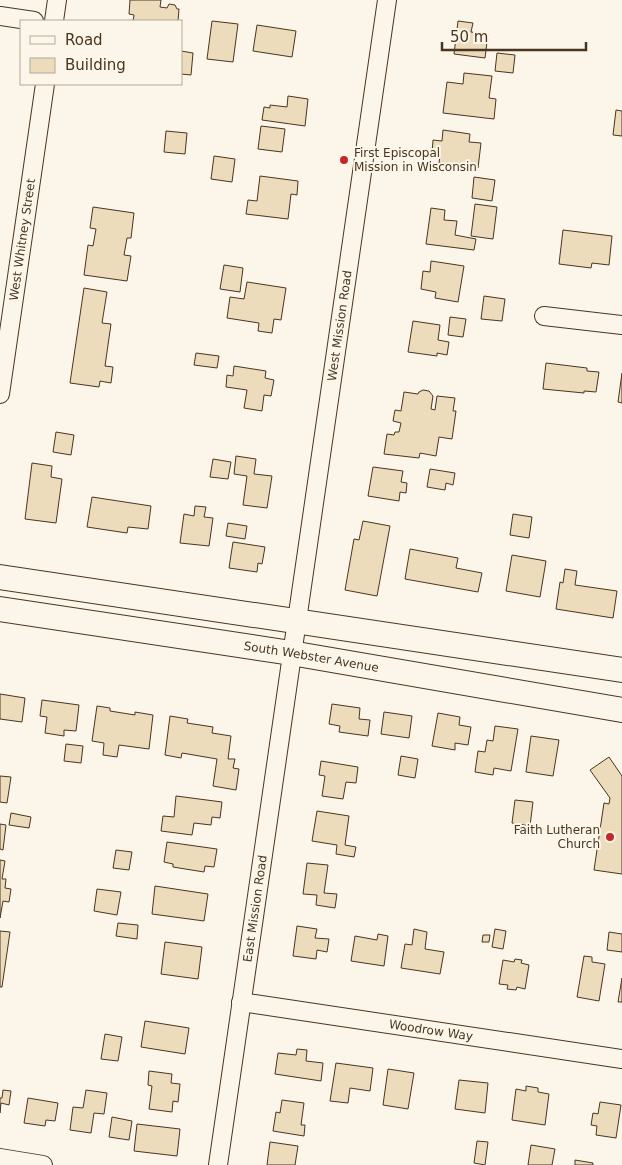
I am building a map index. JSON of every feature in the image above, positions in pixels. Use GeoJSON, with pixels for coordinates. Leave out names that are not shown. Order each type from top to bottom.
{"type":"FeatureCollection","features":[{"type":"Feature","properties":{"kind":"main road"},"geometry":{"type":"LineString","coordinates":[[0,577],[622,670]]}},
{"type":"Feature","properties":{"kind":"main road","name":"South Webster Avenue"},"geometry":{"type":"LineString","coordinates":[[0,609],[292,653],[622,710]]}},
{"type":"Feature","properties":{"kind":"street"},"geometry":{"type":"LineString","coordinates":[[54,20],[57,0]]}},
{"type":"Feature","properties":{"kind":"street","name":"West Mission Road"},"geometry":{"type":"LineString","coordinates":[[292,653],[387,0]]}},
{"type":"Feature","properties":{"kind":"street"},"geometry":{"type":"LineString","coordinates":[[0,16],[27,20]]}},
{"type":"Feature","properties":{"kind":"street","name":"West Whitney Street"},"geometry":{"type":"LineString","coordinates":[[0,394],[7,302],[45,85]]}},
{"type":"Feature","properties":{"kind":"street"},"geometry":{"type":"LineString","coordinates":[[544,316],[622,325]]}},
{"type":"Feature","properties":{"kind":"street","name":"East Mission Road"},"geometry":{"type":"LineString","coordinates":[[218,1165],[292,653]]}},
{"type":"Feature","properties":{"kind":"street","name":"Woodrow Way"},"geometry":{"type":"LineString","coordinates":[[241,1002],[622,1059]]}},
{"type":"Feature","properties":{"kind":"street"},"geometry":{"type":"LineString","coordinates":[[0,1158],[43,1165]]}},
{"type":"Feature","properties":{"kind":"building"},"geometry":{"type":"Polygon","coordinates":[[[130,0],[161,0],[160,7],[167,8],[169,4],[175,5],[179,9],[178,20],[133,20],[134,15],[129,14],[130,0]]]}},
{"type":"Feature","properties":{"kind":"building"},"geometry":{"type":"Polygon","coordinates":[[[212,21],[238,24],[233,62],[207,59],[212,21]]]}},
{"type":"Feature","properties":{"kind":"building"},"geometry":{"type":"Polygon","coordinates":[[[458,21],[473,23],[471,32],[488,34],[485,58],[454,54],[458,21]]]}},
{"type":"Feature","properties":{"kind":"building"},"geometry":{"type":"Polygon","coordinates":[[[257,25],[296,31],[292,57],[253,51],[257,25]]]}},
{"type":"Feature","properties":{"kind":"building"},"geometry":{"type":"Polygon","coordinates":[[[182,51],[193,53],[191,75],[182,74],[182,51]]]}},
{"type":"Feature","properties":{"kind":"building"},"geometry":{"type":"Polygon","coordinates":[[[497,53],[515,55],[513,73],[495,71],[497,53]]]}},
{"type":"Feature","properties":{"kind":"building"},"geometry":{"type":"Polygon","coordinates":[[[464,73],[492,76],[489,98],[496,99],[494,119],[443,113],[447,82],[463,84],[464,73]]]}},
{"type":"Feature","properties":{"kind":"building"},"geometry":{"type":"Polygon","coordinates":[[[288,96],[308,99],[305,126],[262,120],[264,107],[270,108],[270,105],[287,107],[288,96]]]}},
{"type":"Feature","properties":{"kind":"building"},"geometry":{"type":"Polygon","coordinates":[[[616,110],[622,111],[622,136],[613,135],[616,110]]]}},
{"type":"Feature","properties":{"kind":"building"},"geometry":{"type":"Polygon","coordinates":[[[261,126],[285,129],[282,152],[258,149],[261,126]]]}},
{"type":"Feature","properties":{"kind":"building"},"geometry":{"type":"Polygon","coordinates":[[[443,130],[470,134],[469,142],[481,143],[478,168],[439,163],[440,155],[432,154],[433,140],[442,141],[443,130]]]}},
{"type":"Feature","properties":{"kind":"building"},"geometry":{"type":"Polygon","coordinates":[[[166,131],[187,133],[185,154],[164,152],[166,131]]]}},
{"type":"Feature","properties":{"kind":"building"},"geometry":{"type":"Polygon","coordinates":[[[214,156],[235,159],[232,182],[211,179],[214,156]]]}},
{"type":"Feature","properties":{"kind":"building"},"geometry":{"type":"Polygon","coordinates":[[[260,176],[298,181],[297,195],[291,194],[288,219],[246,214],[248,200],[257,201],[260,176]]]}},
{"type":"Feature","properties":{"kind":"building"},"geometry":{"type":"Polygon","coordinates":[[[474,177],[495,180],[492,201],[472,198],[474,177]]]}},
{"type":"Feature","properties":{"kind":"building"},"geometry":{"type":"Polygon","coordinates":[[[475,204],[497,207],[493,239],[471,236],[475,204]]]}},
{"type":"Feature","properties":{"kind":"building"},"geometry":{"type":"Polygon","coordinates":[[[93,207],[134,213],[131,238],[127,238],[124,255],[131,256],[127,281],[84,275],[88,245],[93,246],[96,229],[90,228],[93,207]]]}},
{"type":"Feature","properties":{"kind":"building"},"geometry":{"type":"Polygon","coordinates":[[[431,208],[445,210],[444,220],[457,221],[455,235],[476,239],[474,250],[426,244],[431,208]]]}},
{"type":"Feature","properties":{"kind":"building"},"geometry":{"type":"Polygon","coordinates":[[[563,230],[612,236],[609,265],[592,263],[591,268],[559,264],[563,230]]]}},
{"type":"Feature","properties":{"kind":"building"},"geometry":{"type":"Polygon","coordinates":[[[431,261],[464,266],[458,302],[435,298],[436,292],[421,289],[423,271],[430,272],[431,261]]]}},
{"type":"Feature","properties":{"kind":"building"},"geometry":{"type":"Polygon","coordinates":[[[224,265],[243,268],[240,292],[220,289],[224,265]]]}},
{"type":"Feature","properties":{"kind":"building"},"geometry":{"type":"Polygon","coordinates":[[[247,282],[286,288],[281,320],[274,319],[272,333],[258,331],[259,323],[227,318],[230,297],[244,299],[247,282]]]}},
{"type":"Feature","properties":{"kind":"building"},"geometry":{"type":"Polygon","coordinates":[[[84,288],[107,292],[102,323],[111,324],[105,366],[113,367],[111,383],[100,381],[99,387],[70,383],[84,288]]]}},
{"type":"Feature","properties":{"kind":"building"},"geometry":{"type":"Polygon","coordinates":[[[484,296],[505,299],[502,321],[481,319],[484,296]]]}},
{"type":"Feature","properties":{"kind":"building"},"geometry":{"type":"Polygon","coordinates":[[[450,317],[466,319],[463,337],[448,335],[450,317]]]}},
{"type":"Feature","properties":{"kind":"building"},"geometry":{"type":"Polygon","coordinates":[[[413,321],[440,325],[438,340],[449,342],[447,355],[437,353],[437,356],[408,352],[413,321]]]}},
{"type":"Feature","properties":{"kind":"building"},"geometry":{"type":"Polygon","coordinates":[[[196,353],[219,356],[217,368],[194,365],[196,353]]]}},
{"type":"Feature","properties":{"kind":"building"},"geometry":{"type":"Polygon","coordinates":[[[546,363],[587,368],[587,371],[599,372],[596,392],[584,391],[584,393],[543,389],[546,363]]]}},
{"type":"Feature","properties":{"kind":"building"},"geometry":{"type":"Polygon","coordinates":[[[234,366],[266,371],[265,378],[274,380],[271,396],[264,395],[262,411],[244,408],[247,390],[226,387],[227,375],[233,376],[234,366]]]}},
{"type":"Feature","properties":{"kind":"building"},"geometry":{"type":"Polygon","coordinates":[[[622,373],[622,403],[618,402],[622,373]]]}},
{"type":"Feature","properties":{"kind":"building"},"geometry":{"type":"Polygon","coordinates":[[[423,390],[429,391],[433,396],[431,409],[435,410],[437,396],[455,398],[453,411],[456,411],[452,439],[439,437],[436,456],[420,453],[419,458],[384,454],[387,434],[394,435],[395,432],[399,432],[401,423],[393,421],[395,410],[401,411],[404,392],[418,394],[423,390]]]}},
{"type":"Feature","properties":{"kind":"building"},"geometry":{"type":"Polygon","coordinates":[[[56,432],[74,435],[71,455],[53,452],[56,432]]]}},
{"type":"Feature","properties":{"kind":"building"},"geometry":{"type":"Polygon","coordinates":[[[236,456],[256,459],[254,474],[272,476],[267,508],[243,505],[247,476],[234,474],[236,456]]]}},
{"type":"Feature","properties":{"kind":"building"},"geometry":{"type":"Polygon","coordinates":[[[213,459],[231,462],[228,479],[210,477],[213,459]]]}},
{"type":"Feature","properties":{"kind":"building"},"geometry":{"type":"Polygon","coordinates":[[[32,463],[52,466],[51,477],[62,479],[56,523],[25,519],[32,463]]]}},
{"type":"Feature","properties":{"kind":"building"},"geometry":{"type":"Polygon","coordinates":[[[373,467],[403,471],[401,482],[407,483],[406,493],[400,492],[399,501],[368,496],[373,467]]]}},
{"type":"Feature","properties":{"kind":"building"},"geometry":{"type":"Polygon","coordinates":[[[430,469],[455,473],[453,485],[446,483],[445,490],[427,487],[430,469]]]}},
{"type":"Feature","properties":{"kind":"building"},"geometry":{"type":"Polygon","coordinates":[[[92,497],[151,506],[148,529],[128,527],[127,533],[87,527],[92,497]]]}},
{"type":"Feature","properties":{"kind":"building"},"geometry":{"type":"Polygon","coordinates":[[[195,506],[206,507],[204,517],[213,518],[209,546],[180,543],[184,514],[194,516],[195,506]]]}},
{"type":"Feature","properties":{"kind":"building"},"geometry":{"type":"Polygon","coordinates":[[[513,514],[532,517],[529,538],[510,535],[513,514]]]}},
{"type":"Feature","properties":{"kind":"building"},"geometry":{"type":"Polygon","coordinates":[[[363,521],[390,526],[377,596],[345,590],[354,539],[359,540],[363,521]]]}},
{"type":"Feature","properties":{"kind":"building"},"geometry":{"type":"Polygon","coordinates":[[[228,523],[247,526],[245,539],[226,536],[228,523]]]}},
{"type":"Feature","properties":{"kind":"building"},"geometry":{"type":"Polygon","coordinates":[[[233,542],[265,547],[262,564],[258,563],[257,572],[229,568],[233,542]]]}},
{"type":"Feature","properties":{"kind":"building"},"geometry":{"type":"Polygon","coordinates":[[[410,549],[458,558],[456,568],[482,573],[478,592],[405,579],[410,549]]]}},
{"type":"Feature","properties":{"kind":"building"},"geometry":{"type":"Polygon","coordinates":[[[512,555],[546,561],[540,597],[506,591],[512,555]]]}},
{"type":"Feature","properties":{"kind":"building"},"geometry":{"type":"Polygon","coordinates":[[[565,569],[577,571],[575,585],[617,591],[613,618],[556,609],[560,582],[563,583],[565,569]]]}},
{"type":"Feature","properties":{"kind":"building"},"geometry":{"type":"Polygon","coordinates":[[[0,694],[25,698],[22,722],[0,719],[0,694]]]}},
{"type":"Feature","properties":{"kind":"building"},"geometry":{"type":"Polygon","coordinates":[[[42,700],[79,705],[76,731],[64,730],[64,736],[45,733],[47,717],[40,716],[42,700]]]}},
{"type":"Feature","properties":{"kind":"building"},"geometry":{"type":"Polygon","coordinates":[[[332,704],[360,708],[359,719],[370,720],[368,736],[339,732],[340,726],[329,724],[332,704]]]}},
{"type":"Feature","properties":{"kind":"building"},"geometry":{"type":"Polygon","coordinates":[[[97,706],[110,708],[110,711],[135,715],[135,712],[153,715],[149,749],[119,745],[117,757],[103,755],[104,743],[92,741],[97,706]]]}},
{"type":"Feature","properties":{"kind":"building"},"geometry":{"type":"Polygon","coordinates":[[[384,712],[412,716],[409,738],[381,734],[384,712]]]}},
{"type":"Feature","properties":{"kind":"building"},"geometry":{"type":"Polygon","coordinates":[[[438,713],[460,717],[459,725],[471,727],[468,745],[455,743],[455,750],[432,746],[438,713]]]}},
{"type":"Feature","properties":{"kind":"building"},"geometry":{"type":"Polygon","coordinates":[[[170,716],[188,719],[187,723],[213,727],[212,733],[231,736],[228,759],[235,759],[233,768],[239,769],[236,790],[213,786],[217,759],[182,753],[181,758],[165,755],[170,716]]]}},
{"type":"Feature","properties":{"kind":"building"},"geometry":{"type":"Polygon","coordinates":[[[495,726],[518,729],[511,771],[494,768],[493,775],[475,772],[478,751],[485,752],[487,740],[493,741],[495,726]]]}},
{"type":"Feature","properties":{"kind":"building"},"geometry":{"type":"Polygon","coordinates":[[[531,736],[559,740],[553,776],[526,772],[531,736]]]}},
{"type":"Feature","properties":{"kind":"building"},"geometry":{"type":"Polygon","coordinates":[[[66,744],[83,746],[81,763],[64,761],[66,744]]]}},
{"type":"Feature","properties":{"kind":"building"},"geometry":{"type":"Polygon","coordinates":[[[401,756],[418,759],[415,778],[398,775],[401,756]]]}},
{"type":"Feature","properties":{"kind":"building","name":"Faith Lutheran Church"},"geometry":{"type":"Polygon","coordinates":[[[609,757],[622,776],[622,874],[594,870],[604,803],[609,804],[610,798],[590,770],[609,757]]]}},
{"type":"Feature","properties":{"kind":"building"},"geometry":{"type":"Polygon","coordinates":[[[321,761],[358,767],[356,783],[346,782],[343,799],[322,796],[325,776],[319,775],[321,761]]]}},
{"type":"Feature","properties":{"kind":"building"},"geometry":{"type":"Polygon","coordinates":[[[0,776],[11,777],[7,803],[0,802],[0,776]]]}},
{"type":"Feature","properties":{"kind":"building"},"geometry":{"type":"Polygon","coordinates":[[[176,796],[222,802],[220,818],[212,817],[211,825],[194,823],[192,835],[161,831],[163,816],[174,817],[176,796]]]}},
{"type":"Feature","properties":{"kind":"building"},"geometry":{"type":"Polygon","coordinates":[[[515,800],[533,802],[530,826],[512,823],[515,800]]]}},
{"type":"Feature","properties":{"kind":"building"},"geometry":{"type":"Polygon","coordinates":[[[317,811],[349,816],[345,845],[356,847],[354,857],[336,854],[337,845],[312,841],[317,811]]]}},
{"type":"Feature","properties":{"kind":"building"},"geometry":{"type":"Polygon","coordinates":[[[11,813],[31,817],[29,828],[9,825],[11,813]]]}},
{"type":"Feature","properties":{"kind":"building"},"geometry":{"type":"Polygon","coordinates":[[[0,824],[6,825],[3,850],[0,849],[0,824]]]}},
{"type":"Feature","properties":{"kind":"building"},"geometry":{"type":"Polygon","coordinates":[[[167,842],[217,849],[214,867],[205,866],[204,872],[173,867],[173,864],[164,862],[167,842]]]}},
{"type":"Feature","properties":{"kind":"building"},"geometry":{"type":"Polygon","coordinates":[[[116,850],[132,852],[129,870],[113,868],[116,850]]]}},
{"type":"Feature","properties":{"kind":"building"},"geometry":{"type":"Polygon","coordinates":[[[0,860],[5,861],[2,879],[6,879],[5,888],[11,889],[9,902],[3,901],[0,918],[0,860]]]}},
{"type":"Feature","properties":{"kind":"building"},"geometry":{"type":"Polygon","coordinates":[[[307,863],[328,865],[324,893],[337,894],[335,908],[316,905],[317,895],[303,894],[307,863]]]}},
{"type":"Feature","properties":{"kind":"building"},"geometry":{"type":"Polygon","coordinates":[[[155,886],[208,894],[204,921],[152,914],[155,886]]]}},
{"type":"Feature","properties":{"kind":"building"},"geometry":{"type":"Polygon","coordinates":[[[97,889],[121,892],[117,915],[94,911],[97,889]]]}},
{"type":"Feature","properties":{"kind":"building"},"geometry":{"type":"Polygon","coordinates":[[[118,923],[138,925],[137,939],[116,936],[118,923]]]}},
{"type":"Feature","properties":{"kind":"building"},"geometry":{"type":"Polygon","coordinates":[[[297,926],[317,929],[315,938],[329,939],[327,952],[317,950],[316,959],[293,956],[297,926]]]}},
{"type":"Feature","properties":{"kind":"building"},"geometry":{"type":"Polygon","coordinates":[[[414,929],[427,932],[425,949],[444,952],[440,974],[401,968],[405,944],[412,945],[414,929]]]}},
{"type":"Feature","properties":{"kind":"building"},"geometry":{"type":"Polygon","coordinates":[[[495,929],[506,931],[503,949],[492,947],[495,929]]]}},
{"type":"Feature","properties":{"kind":"building"},"geometry":{"type":"Polygon","coordinates":[[[0,931],[10,932],[2,987],[0,987],[0,931]]]}},
{"type":"Feature","properties":{"kind":"building"},"geometry":{"type":"Polygon","coordinates":[[[609,932],[622,934],[622,952],[607,950],[609,932]]]}},
{"type":"Feature","properties":{"kind":"building"},"geometry":{"type":"Polygon","coordinates":[[[378,934],[388,936],[384,966],[351,961],[355,936],[377,940],[378,934]]]}},
{"type":"Feature","properties":{"kind":"building"},"geometry":{"type":"Polygon","coordinates":[[[483,935],[490,935],[489,942],[482,942],[483,935]]]}},
{"type":"Feature","properties":{"kind":"building"},"geometry":{"type":"Polygon","coordinates":[[[165,942],[202,947],[198,979],[161,974],[165,942]]]}},
{"type":"Feature","properties":{"kind":"building"},"geometry":{"type":"Polygon","coordinates":[[[584,956],[592,957],[592,962],[605,964],[599,1001],[577,997],[584,956]]]}},
{"type":"Feature","properties":{"kind":"building"},"geometry":{"type":"Polygon","coordinates":[[[515,959],[522,960],[521,963],[529,965],[525,989],[517,987],[516,990],[507,989],[508,985],[499,984],[503,960],[514,962],[515,959]]]}},
{"type":"Feature","properties":{"kind":"building"},"geometry":{"type":"Polygon","coordinates":[[[622,978],[622,1002],[618,1002],[622,978]]]}},
{"type":"Feature","properties":{"kind":"building"},"geometry":{"type":"Polygon","coordinates":[[[145,1021],[189,1028],[185,1054],[141,1047],[145,1021]]]}},
{"type":"Feature","properties":{"kind":"building"},"geometry":{"type":"Polygon","coordinates":[[[105,1034],[122,1037],[118,1061],[101,1059],[105,1034]]]}},
{"type":"Feature","properties":{"kind":"building"},"geometry":{"type":"Polygon","coordinates":[[[297,1049],[307,1050],[306,1061],[323,1063],[321,1081],[275,1074],[278,1053],[296,1055],[297,1049]]]}},
{"type":"Feature","properties":{"kind":"building"},"geometry":{"type":"Polygon","coordinates":[[[336,1063],[373,1068],[370,1091],[350,1088],[348,1103],[330,1101],[336,1063]]]}},
{"type":"Feature","properties":{"kind":"building"},"geometry":{"type":"Polygon","coordinates":[[[388,1069],[414,1073],[408,1109],[383,1105],[388,1069]]]}},
{"type":"Feature","properties":{"kind":"building"},"geometry":{"type":"Polygon","coordinates":[[[149,1071],[172,1074],[171,1083],[180,1084],[178,1102],[173,1101],[172,1112],[149,1109],[152,1086],[148,1085],[149,1071]]]}},
{"type":"Feature","properties":{"kind":"building"},"geometry":{"type":"Polygon","coordinates":[[[459,1080],[488,1083],[485,1113],[455,1109],[459,1080]]]}},
{"type":"Feature","properties":{"kind":"building"},"geometry":{"type":"Polygon","coordinates":[[[526,1086],[538,1088],[538,1092],[549,1094],[545,1125],[512,1120],[516,1089],[526,1091],[526,1086]]]}},
{"type":"Feature","properties":{"kind":"building"},"geometry":{"type":"Polygon","coordinates":[[[3,1090],[11,1091],[9,1105],[1,1103],[0,1113],[0,1098],[2,1098],[3,1090]]]}},
{"type":"Feature","properties":{"kind":"building"},"geometry":{"type":"Polygon","coordinates":[[[86,1090],[107,1093],[104,1114],[94,1113],[91,1133],[70,1130],[73,1107],[83,1108],[86,1090]]]}},
{"type":"Feature","properties":{"kind":"building"},"geometry":{"type":"Polygon","coordinates":[[[28,1098],[58,1103],[55,1121],[46,1120],[45,1126],[24,1123],[28,1098]]]}},
{"type":"Feature","properties":{"kind":"building"},"geometry":{"type":"Polygon","coordinates":[[[282,1100],[304,1103],[301,1125],[305,1125],[304,1136],[273,1131],[276,1112],[280,1113],[282,1100]]]}},
{"type":"Feature","properties":{"kind":"building"},"geometry":{"type":"Polygon","coordinates":[[[600,1102],[621,1105],[616,1138],[596,1135],[597,1126],[591,1125],[593,1113],[598,1114],[600,1102]]]}},
{"type":"Feature","properties":{"kind":"building"},"geometry":{"type":"Polygon","coordinates":[[[112,1117],[132,1121],[129,1140],[109,1137],[112,1117]]]}},
{"type":"Feature","properties":{"kind":"building"},"geometry":{"type":"Polygon","coordinates":[[[137,1124],[180,1129],[177,1156],[134,1151],[137,1124]]]}},
{"type":"Feature","properties":{"kind":"building"},"geometry":{"type":"Polygon","coordinates":[[[477,1141],[488,1142],[485,1165],[474,1163],[477,1141]]]}},
{"type":"Feature","properties":{"kind":"building"},"geometry":{"type":"Polygon","coordinates":[[[270,1142],[298,1146],[295,1165],[267,1165],[270,1142]]]}},
{"type":"Feature","properties":{"kind":"building"},"geometry":{"type":"Polygon","coordinates":[[[531,1145],[555,1149],[552,1165],[528,1165],[531,1145]]]}},
{"type":"Feature","properties":{"kind":"building"},"geometry":{"type":"Polygon","coordinates":[[[575,1160],[593,1163],[593,1165],[575,1165],[575,1160]]]}},
{"type":"Feature","properties":{"kind":"place","name":"First Episcopal Mission in Wisconsin"},"geometry":{"type":"Point","coordinates":[344,160]}},
{"type":"Feature","properties":{"kind":"place","name":"Faith Lutheran Church"},"geometry":{"type":"Point","coordinates":[610,837]}}]}
